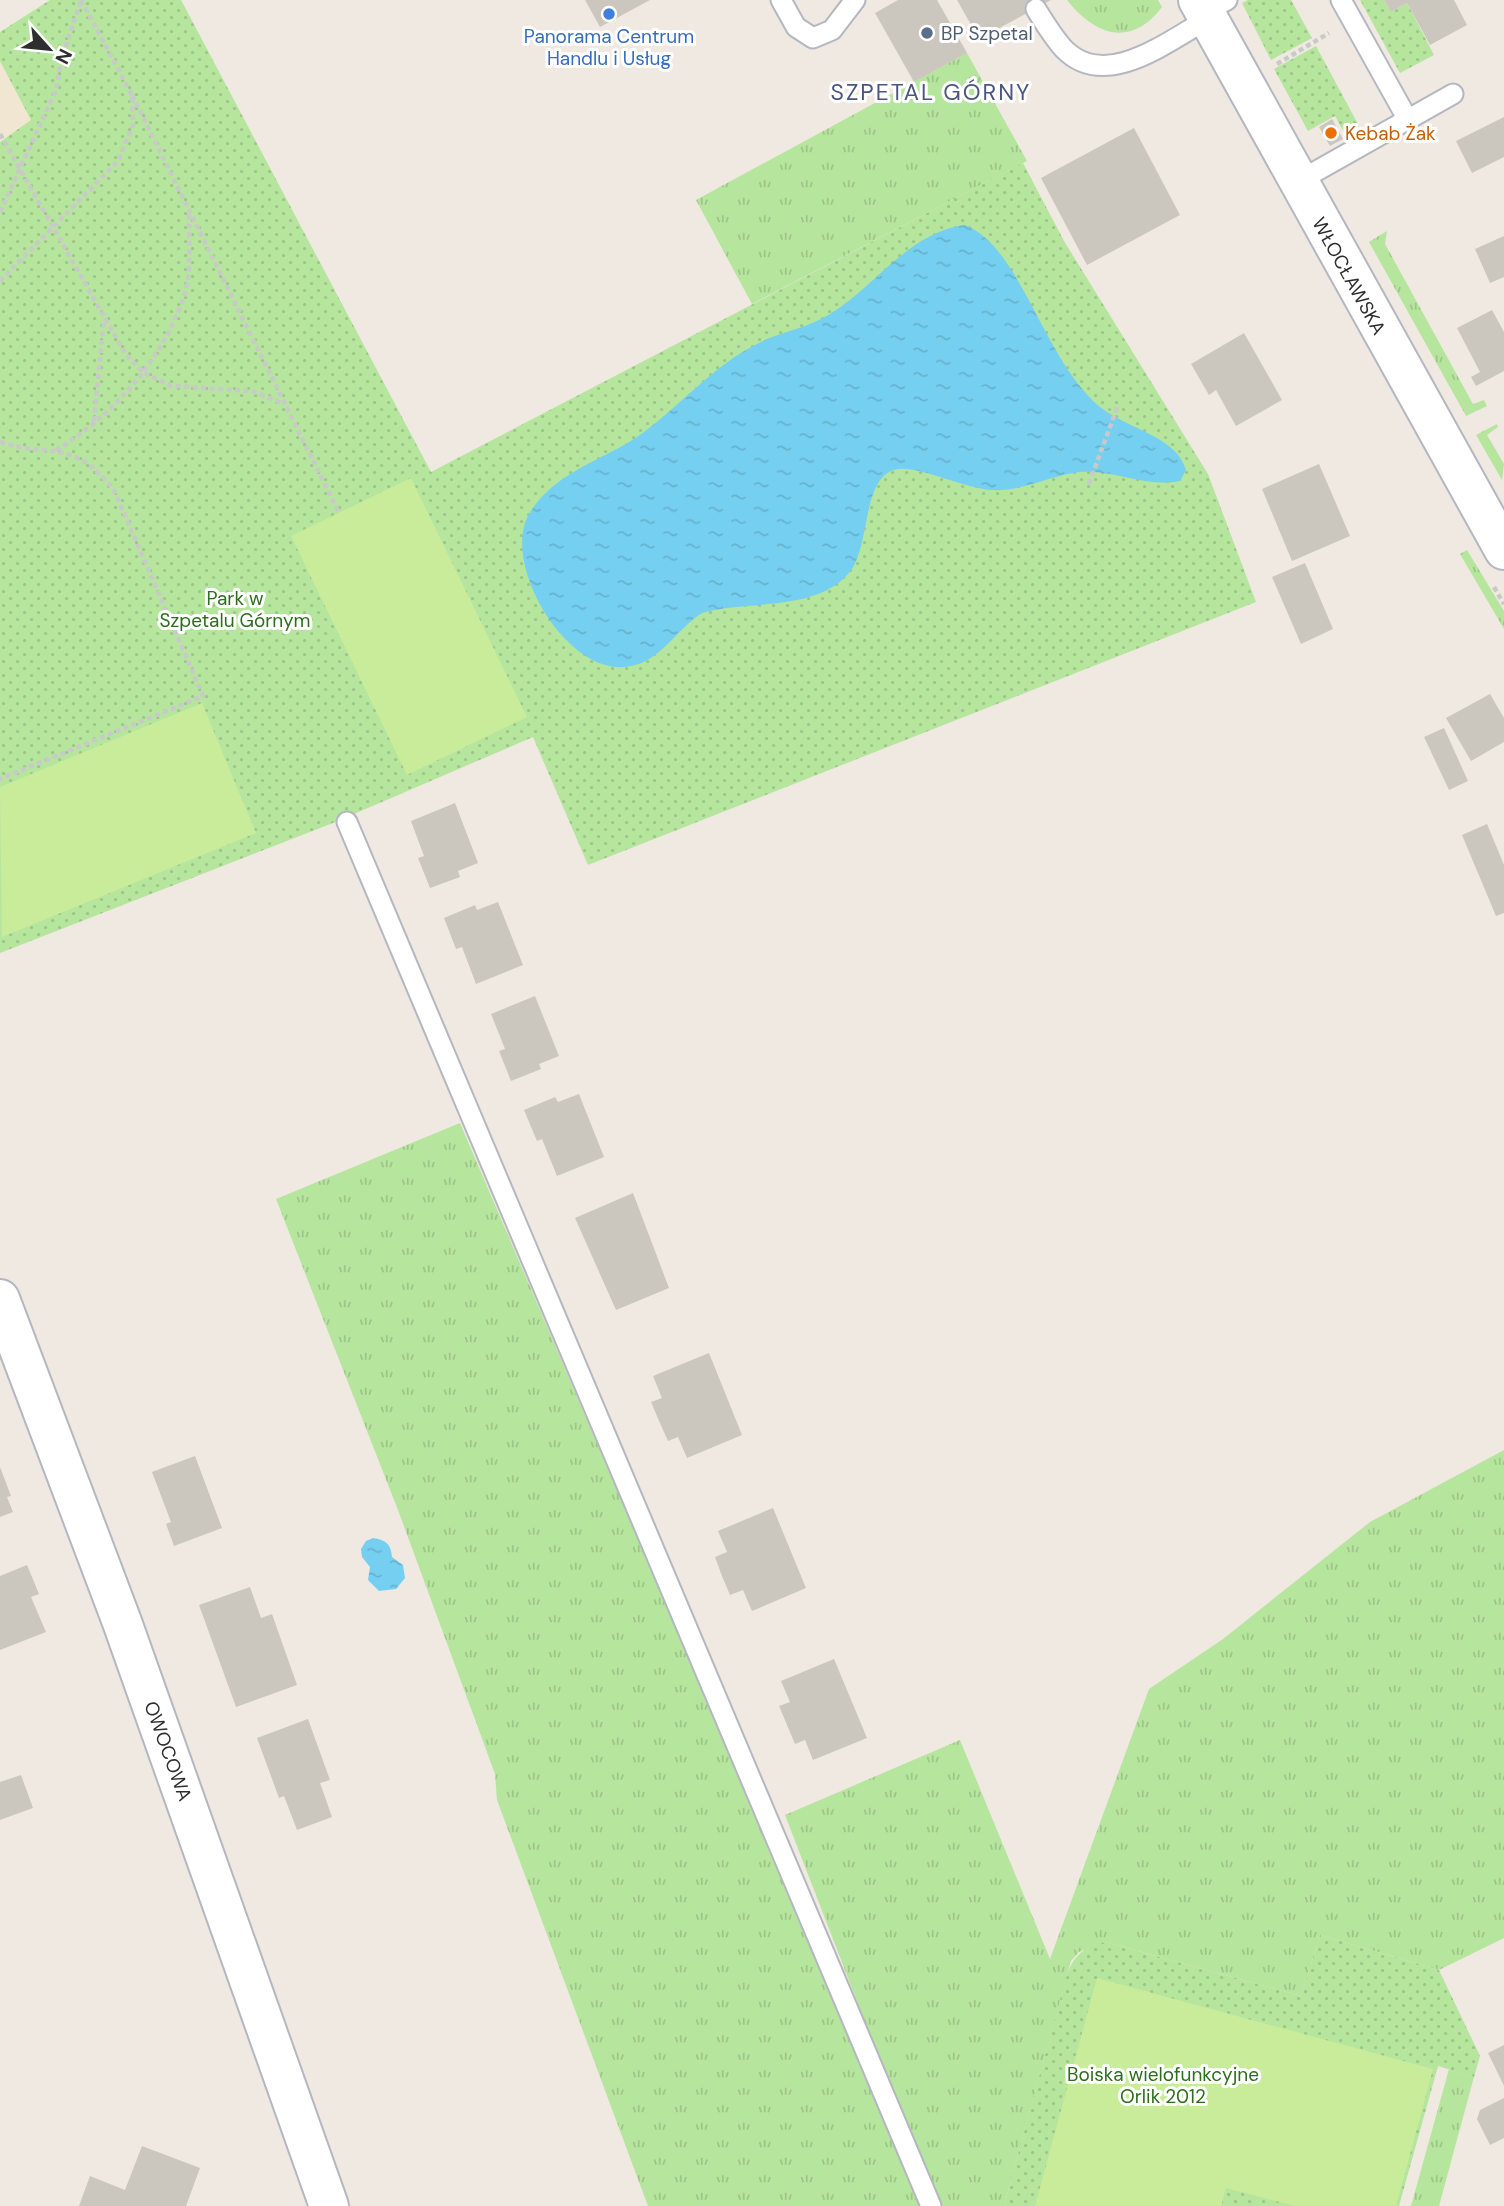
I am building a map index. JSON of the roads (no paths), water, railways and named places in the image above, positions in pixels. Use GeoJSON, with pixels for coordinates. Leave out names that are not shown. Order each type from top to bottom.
{"type":"FeatureCollection","features":[{"type":"Feature","properties":{"kind":"street","name":"WŁOCŁAWSKA"},"geometry":{"type":"LineString","coordinates":[[1209,8],[1297,182],[1504,550]]}},
{"type":"Feature","properties":{"kind":"street","name":"OWOCOWA"},"geometry":{"type":"LineString","coordinates":[[0,1299],[117,1609],[330,2206]]}},
{"type":"Feature","properties":{"kind":"lane"},"geometry":{"type":"LineString","coordinates":[[781,0],[796,27],[813,38],[832,30],[855,0]]}},
{"type":"Feature","properties":{"kind":"lane"},"geometry":{"type":"LineString","coordinates":[[1341,0],[1408,120]]}},
{"type":"Feature","properties":{"kind":"lane"},"geometry":{"type":"LineString","coordinates":[[1036,9],[1065,51],[1077,59],[1093,64],[1131,61],[1209,8]]}},
{"type":"Feature","properties":{"kind":"lane"},"geometry":{"type":"LineString","coordinates":[[1297,182],[1453,94]]}},
{"type":"Feature","properties":{"kind":"lane"},"geometry":{"type":"LineString","coordinates":[[347,822],[931,2206]]}},
{"type":"Feature","properties":{"kind":"water"},"geometry":{"type":"Polygon","coordinates":[[[964,225],[984,237],[1002,256],[1067,368],[1085,393],[1107,412],[1174,450],[1186,470],[1180,481],[1155,482],[1105,473],[1080,472],[1025,486],[991,490],[918,471],[898,469],[886,474],[878,484],[855,562],[848,574],[834,586],[799,600],[702,613],[654,656],[630,666],[615,667],[594,661],[575,648],[556,629],[541,607],[523,557],[523,534],[529,514],[540,499],[567,476],[644,432],[729,361],[769,338],[813,323],[830,314],[909,249],[944,230],[964,225]]]}},
{"type":"Feature","properties":{"kind":"water"},"geometry":{"type":"Polygon","coordinates":[[[373,1538],[387,1543],[392,1557],[403,1565],[405,1578],[396,1589],[379,1591],[368,1580],[370,1567],[362,1557],[361,1549],[366,1541],[373,1538]]]}},
{"type":"Feature","properties":{"kind":"place","name":"Panorama Centrum Handlu i Usług"},"geometry":{"type":"Point","coordinates":[609,14]}},
{"type":"Feature","properties":{"kind":"place","name":"BP Szpetal"},"geometry":{"type":"Point","coordinates":[927,33]}},
{"type":"Feature","properties":{"kind":"place","name":"Kebab Żak"},"geometry":{"type":"Point","coordinates":[1331,133]}},
{"type":"Feature","properties":{"kind":"district","name":"SZPETAL GÓRNY"},"geometry":{"type":"Point","coordinates":[931,92]}},
{"type":"Feature","properties":{"kind":"park label","name":"Park w Szpetalu Górnym"},"geometry":{"type":"Point","coordinates":[235,609]}},
{"type":"Feature","properties":{"kind":"park label","name":"Boiska wielofunkcyjne Orlik 2012"},"geometry":{"type":"Point","coordinates":[1163,2085]}}]}
